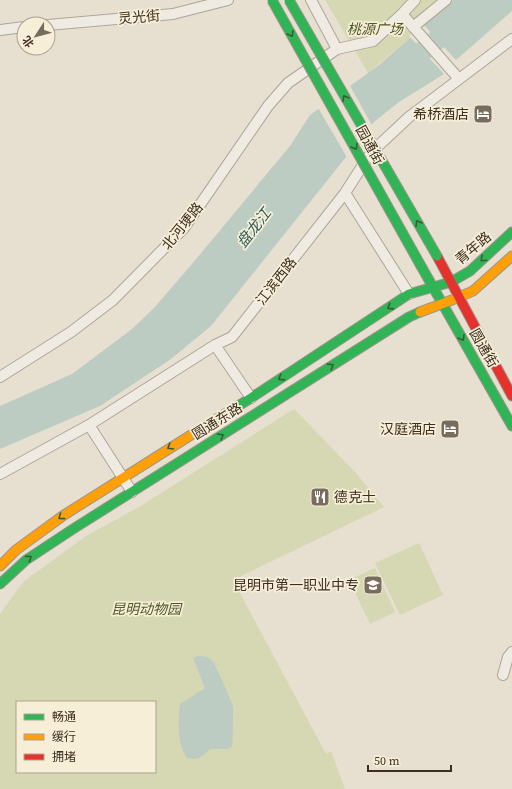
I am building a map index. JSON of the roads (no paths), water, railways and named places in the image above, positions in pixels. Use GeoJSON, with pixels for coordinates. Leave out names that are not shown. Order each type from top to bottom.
{"type":"FeatureCollection","features":[{"type":"Feature","properties":{"kind":"main road","name":"园通街"},"geometry":{"type":"LineString","coordinates":[[272,0],[443,304]]}},
{"type":"Feature","properties":{"kind":"main road","name":"园通街"},"geometry":{"type":"LineString","coordinates":[[289,0],[437,256],[459,298]]}},
{"type":"Feature","properties":{"kind":"main road","name":"青年路"},"geometry":{"type":"LineString","coordinates":[[451,282],[470,271],[512,232]]}},
{"type":"Feature","properties":{"kind":"main road"},"geometry":{"type":"LineString","coordinates":[[459,298],[481,285],[512,256]]}},
{"type":"Feature","properties":{"kind":"main road","name":"圆通东路"},"geometry":{"type":"LineString","coordinates":[[0,566],[16,550],[64,515],[122,477],[250,398],[409,294],[451,282]]}},
{"type":"Feature","properties":{"kind":"main road","name":"圆通东路"},"geometry":{"type":"LineString","coordinates":[[0,584],[26,560],[409,317],[424,309],[459,298]]}},
{"type":"Feature","properties":{"kind":"main road","name":"圆通街"},"geometry":{"type":"LineString","coordinates":[[459,298],[512,396]]}},
{"type":"Feature","properties":{"kind":"main road","name":"圆通街"},"geometry":{"type":"LineString","coordinates":[[443,304],[512,426]]}},
{"type":"Feature","properties":{"kind":"street","name":"灵光街"},"geometry":{"type":"LineString","coordinates":[[56,24],[173,14],[228,0]]}},
{"type":"Feature","properties":{"kind":"street"},"geometry":{"type":"LineString","coordinates":[[311,0],[337,49],[373,41],[415,0]]}},
{"type":"Feature","properties":{"kind":"street"},"geometry":{"type":"LineString","coordinates":[[414,28],[446,0]]}},
{"type":"Feature","properties":{"kind":"street"},"geometry":{"type":"LineString","coordinates":[[402,14],[459,79]]}},
{"type":"Feature","properties":{"kind":"street"},"geometry":{"type":"LineString","coordinates":[[0,30],[16,28]]}},
{"type":"Feature","properties":{"kind":"street","name":"江滨西路"},"geometry":{"type":"LineString","coordinates":[[0,474],[89,425],[215,345],[232,337],[345,193],[368,157],[388,135],[512,39]]}},
{"type":"Feature","properties":{"kind":"street","name":"北河埂路"},"geometry":{"type":"LineString","coordinates":[[0,377],[70,332],[113,300],[184,228],[268,106],[288,83],[337,49]]}},
{"type":"Feature","properties":{"kind":"street"},"geometry":{"type":"LineString","coordinates":[[345,193],[409,294]]}},
{"type":"Feature","properties":{"kind":"street"},"geometry":{"type":"LineString","coordinates":[[215,345],[250,398]]}},
{"type":"Feature","properties":{"kind":"street"},"geometry":{"type":"LineString","coordinates":[[89,425],[132,492]]}},
{"type":"Feature","properties":{"kind":"street"},"geometry":{"type":"LineString","coordinates":[[503,675],[508,657],[512,652]]}},
{"type":"Feature","properties":{"kind":"water"},"geometry":{"type":"Polygon","coordinates":[[[453,0],[512,0],[512,11],[456,60],[424,25],[453,0]]]}},
{"type":"Feature","properties":{"kind":"water"},"geometry":{"type":"Polygon","coordinates":[[[411,37],[444,74],[399,102],[374,122],[211,326],[171,359],[100,406],[0,449],[0,406],[72,374],[132,329],[154,308],[192,264],[290,146],[310,115],[379,65],[411,37]]]}},
{"type":"Feature","properties":{"kind":"water"},"geometry":{"type":"Polygon","coordinates":[[[198,656],[206,657],[212,661],[230,698],[233,707],[232,747],[227,749],[210,749],[200,757],[191,759],[187,758],[181,746],[179,711],[180,704],[205,688],[193,658],[198,656]]]}},
{"type":"Feature","properties":{"kind":"waterway","name":"盘龙江"},"geometry":{"type":"LineString","coordinates":[[401,68],[488,0]]}},
{"type":"Feature","properties":{"kind":"place","name":"希桥酒店"},"geometry":{"type":"Point","coordinates":[483,114]}},
{"type":"Feature","properties":{"kind":"place","name":"汉庭酒店"},"geometry":{"type":"Point","coordinates":[450,429]}},
{"type":"Feature","properties":{"kind":"place","name":"德克士"},"geometry":{"type":"Point","coordinates":[320,497]}},
{"type":"Feature","properties":{"kind":"place","name":"昆明市第一职业中专"},"geometry":{"type":"Point","coordinates":[373,585]}},
{"type":"Feature","properties":{"kind":"park label","name":"桃源广场"},"geometry":{"type":"Point","coordinates":[375,29]}},
{"type":"Feature","properties":{"kind":"park label","name":"昆明动物园"},"geometry":{"type":"Point","coordinates":[146,609]}}]}
